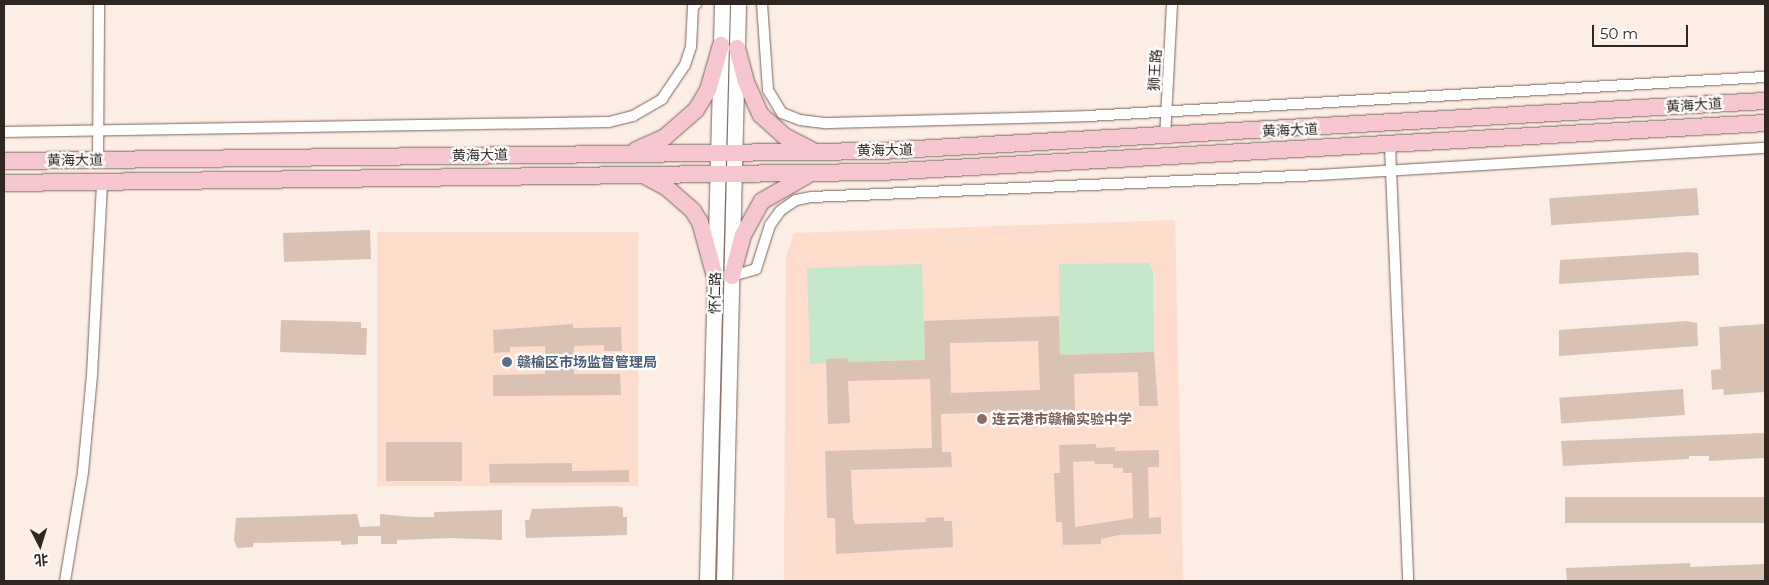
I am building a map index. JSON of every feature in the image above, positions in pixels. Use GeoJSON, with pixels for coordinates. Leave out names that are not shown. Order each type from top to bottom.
{"type":"FeatureCollection","features":[{"type":"Feature","properties":{"kind":"main road","name":"怀仁路"},"geometry":{"type":"LineString","coordinates":[[707,581],[722,4]]}},
{"type":"Feature","properties":{"kind":"main road","name":"怀仁路"},"geometry":{"type":"LineString","coordinates":[[724,581],[738,4]]}},
{"type":"Feature","properties":{"kind":"main road"},"geometry":{"type":"LineString","coordinates":[[629,153],[665,137],[696,110],[708,90],[721,45]]}},
{"type":"Feature","properties":{"kind":"main road"},"geometry":{"type":"LineString","coordinates":[[737,48],[746,82],[761,115],[784,136],[813,152]]}},
{"type":"Feature","properties":{"kind":"main road","name":"黄海大道"},"geometry":{"type":"LineString","coordinates":[[4,162],[813,152],[1165,138],[1765,101]]}},
{"type":"Feature","properties":{"kind":"main road","name":"黄海大道"},"geometry":{"type":"LineString","coordinates":[[4,183],[812,173],[1012,168],[1765,122]]}},
{"type":"Feature","properties":{"kind":"main road"},"geometry":{"type":"LineString","coordinates":[[732,276],[743,234],[762,201],[774,191],[812,173]]}},
{"type":"Feature","properties":{"kind":"main road"},"geometry":{"type":"LineString","coordinates":[[641,174],[667,188],[693,211],[700,222],[715,277]]}},
{"type":"Feature","properties":{"kind":"street"},"geometry":{"type":"LineString","coordinates":[[98,160],[99,4]]}},
{"type":"Feature","properties":{"kind":"street"},"geometry":{"type":"LineString","coordinates":[[4,132],[609,122],[633,116],[662,99],[686,65],[691,47],[693,6],[696,4]]}},
{"type":"Feature","properties":{"kind":"street"},"geometry":{"type":"LineString","coordinates":[[762,4],[768,90],[782,113],[800,120],[826,123],[1166,111],[1765,77]]}},
{"type":"Feature","properties":{"kind":"street","name":"狮王路"},"geometry":{"type":"LineString","coordinates":[[1165,138],[1172,4]]}},
{"type":"Feature","properties":{"kind":"street"},"geometry":{"type":"LineString","coordinates":[[1390,146],[1408,581]]}},
{"type":"Feature","properties":{"kind":"street"},"geometry":{"type":"LineString","coordinates":[[732,276],[756,269],[770,225],[780,211],[796,200],[812,197],[1391,171],[1765,148]]}},
{"type":"Feature","properties":{"kind":"street"},"geometry":{"type":"LineString","coordinates":[[64,581],[83,472],[91,385],[102,181]]}},
{"type":"Feature","properties":{"kind":"shaded area","name":"连云港市赣榆实验中学"},"geometry":{"type":"Polygon","coordinates":[[[1175,220],[1183,581],[784,581],[786,257],[794,233],[1175,220]]]}},
{"type":"Feature","properties":{"kind":"shaded area","name":"赣榆区市场监督管理局"},"geometry":{"type":"Polygon","coordinates":[[[377,232],[638,232],[638,486],[377,486],[377,232]]]}},
{"type":"Feature","properties":{"kind":"green space"},"geometry":{"type":"Polygon","coordinates":[[[1148,263],[1153,271],[1154,352],[1060,355],[1059,264],[1148,263]]]}},
{"type":"Feature","properties":{"kind":"green space"},"geometry":{"type":"Polygon","coordinates":[[[922,264],[925,360],[848,362],[847,358],[826,359],[826,363],[810,364],[807,268],[922,264]]]}},
{"type":"Feature","properties":{"kind":"building"},"geometry":{"type":"Polygon","coordinates":[[[1697,188],[1699,215],[1551,225],[1549,198],[1697,188]]]}},
{"type":"Feature","properties":{"kind":"building"},"geometry":{"type":"Polygon","coordinates":[[[370,230],[371,259],[284,262],[283,233],[370,230]]]}},
{"type":"Feature","properties":{"kind":"building"},"geometry":{"type":"Polygon","coordinates":[[[1688,252],[1698,253],[1699,275],[1559,284],[1560,260],[1688,252]]]}},
{"type":"Feature","properties":{"kind":"building"},"geometry":{"type":"Polygon","coordinates":[[[1059,316],[1060,355],[1154,352],[1158,406],[1139,406],[1138,372],[1074,374],[1075,410],[941,414],[942,452],[951,452],[952,467],[851,470],[853,518],[855,524],[926,522],[926,518],[944,517],[944,521],[952,521],[953,547],[836,554],[835,518],[827,518],[825,451],[932,448],[930,379],[848,381],[850,423],[828,424],[826,359],[847,358],[848,362],[925,360],[924,321],[1059,316]],[[1038,341],[950,343],[951,393],[1040,390],[1038,341]]]}},
{"type":"Feature","properties":{"kind":"building"},"geometry":{"type":"Polygon","coordinates":[[[281,320],[361,322],[361,328],[367,328],[366,355],[280,352],[281,320]]]}},
{"type":"Feature","properties":{"kind":"building"},"geometry":{"type":"Polygon","coordinates":[[[1687,321],[1697,323],[1698,346],[1559,356],[1559,330],[1687,321]]]}},
{"type":"Feature","properties":{"kind":"building"},"geometry":{"type":"Polygon","coordinates":[[[573,324],[573,328],[621,327],[622,351],[604,351],[604,345],[574,346],[574,374],[620,374],[621,395],[493,396],[493,375],[545,374],[545,346],[510,347],[510,352],[494,353],[493,330],[573,324]]]}},
{"type":"Feature","properties":{"kind":"building"},"geometry":{"type":"Polygon","coordinates":[[[1765,324],[1765,392],[1724,395],[1723,389],[1712,390],[1711,370],[1721,369],[1719,327],[1765,324]]]}},
{"type":"Feature","properties":{"kind":"building"},"geometry":{"type":"Polygon","coordinates":[[[1683,389],[1685,415],[1561,424],[1559,398],[1683,389]]]}},
{"type":"Feature","properties":{"kind":"building"},"geometry":{"type":"Polygon","coordinates":[[[1765,433],[1765,458],[1709,461],[1709,456],[1689,456],[1689,459],[1563,466],[1561,441],[1765,433]]]}},
{"type":"Feature","properties":{"kind":"building"},"geometry":{"type":"Polygon","coordinates":[[[386,442],[462,442],[462,481],[386,481],[386,442]]]}},
{"type":"Feature","properties":{"kind":"building"},"geometry":{"type":"Polygon","coordinates":[[[1096,444],[1096,448],[1115,447],[1115,451],[1159,450],[1159,467],[1148,467],[1149,518],[1161,517],[1161,534],[1119,535],[1101,539],[1101,544],[1063,545],[1062,522],[1056,522],[1054,473],[1060,473],[1059,445],[1096,444]],[[1094,461],[1073,462],[1075,527],[1133,518],[1132,473],[1123,473],[1123,468],[1113,468],[1113,464],[1095,464],[1094,461]]]}},
{"type":"Feature","properties":{"kind":"building"},"geometry":{"type":"Polygon","coordinates":[[[572,463],[572,471],[629,470],[629,482],[490,483],[489,464],[572,463]]]}},
{"type":"Feature","properties":{"kind":"building"},"geometry":{"type":"Polygon","coordinates":[[[1565,497],[1765,497],[1765,523],[1565,523],[1565,497]]]}},
{"type":"Feature","properties":{"kind":"building"},"geometry":{"type":"Polygon","coordinates":[[[617,506],[623,508],[623,517],[627,517],[627,535],[526,538],[525,520],[529,520],[532,509],[617,506]]]}},
{"type":"Feature","properties":{"kind":"building"},"geometry":{"type":"Polygon","coordinates":[[[502,510],[502,540],[452,538],[397,540],[397,544],[381,544],[381,536],[358,536],[358,544],[341,545],[341,541],[253,543],[253,547],[237,548],[234,540],[236,518],[357,514],[360,527],[380,526],[380,514],[434,517],[434,512],[502,510]]]}},
{"type":"Feature","properties":{"kind":"building"},"geometry":{"type":"Polygon","coordinates":[[[1690,563],[1690,567],[1765,564],[1765,581],[1567,581],[1566,568],[1690,563]]]}},
{"type":"Feature","properties":{"kind":"place","name":"赣榆区市场监督管理局"},"geometry":{"type":"Point","coordinates":[507,362]}},
{"type":"Feature","properties":{"kind":"place","name":"连云港市赣榆实验中学"},"geometry":{"type":"Point","coordinates":[982,419]}}]}
